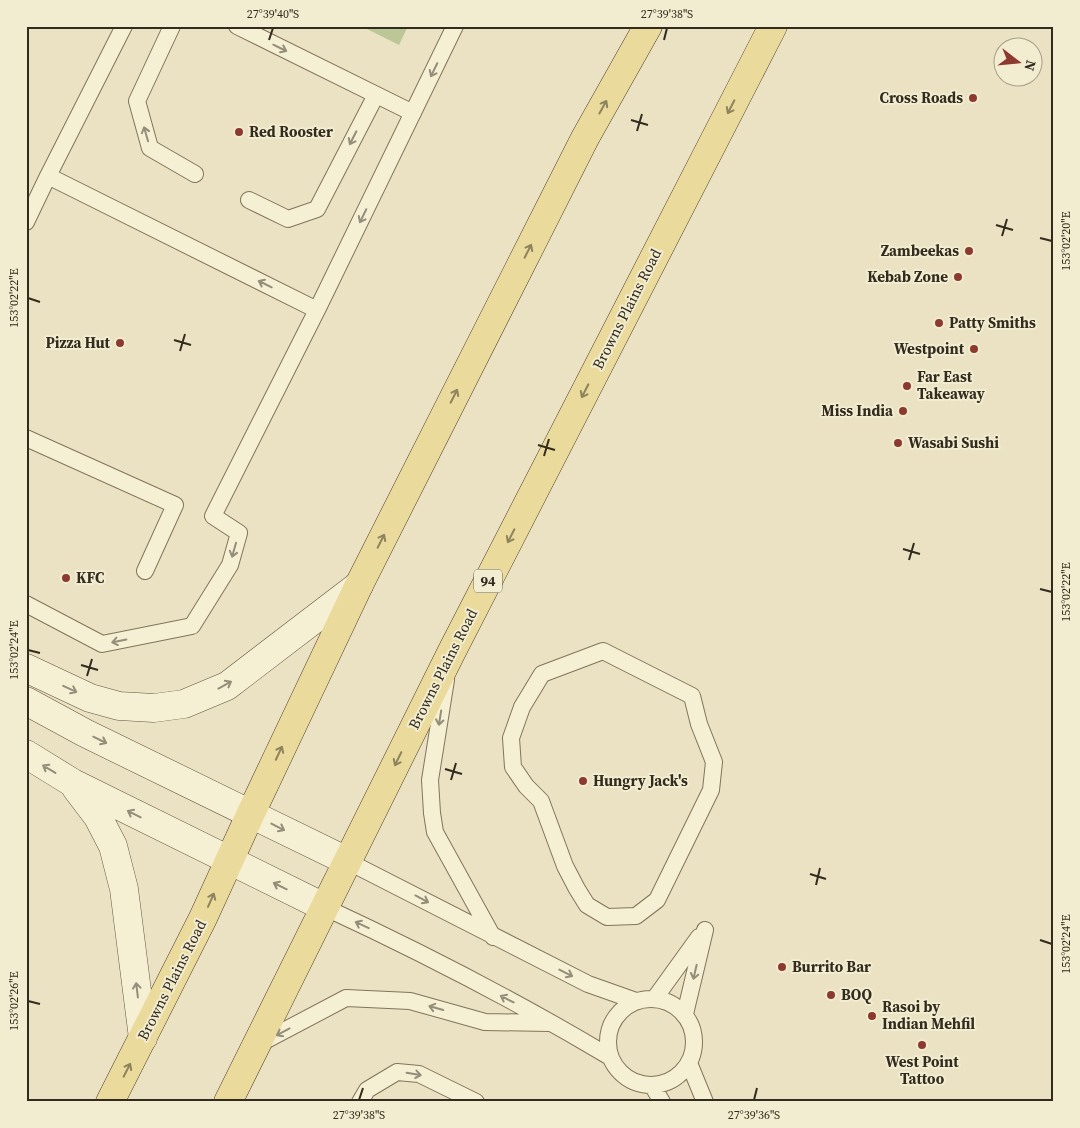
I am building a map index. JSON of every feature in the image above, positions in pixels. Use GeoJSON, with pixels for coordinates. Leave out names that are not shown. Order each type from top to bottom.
{"type":"FeatureCollection","features":[{"type":"Feature","properties":{"kind":"main road","name":"Browns Plains Road"},"geometry":{"type":"LineString","coordinates":[[110,1102],[203,918],[228,860],[359,585],[585,138],[648,26]]}},
{"type":"Feature","properties":{"kind":"main road","name":"Browns Plains Road"},"geometry":{"type":"LineString","coordinates":[[228,1102],[450,653],[773,26]]}},
{"type":"Feature","properties":{"kind":"street"},"geometry":{"type":"LineString","coordinates":[[26,668],[90,698],[119,706],[154,708],[184,704],[227,686],[359,585]]}},
{"type":"Feature","properties":{"kind":"street"},"geometry":{"type":"LineString","coordinates":[[26,701],[85,733],[347,861]]}},
{"type":"Feature","properties":{"kind":"street"},"geometry":{"type":"LineString","coordinates":[[26,754],[72,783],[324,907]]}},
{"type":"Feature","properties":{"kind":"street"},"geometry":{"type":"LineString","coordinates":[[72,783],[98,817],[113,846],[124,889],[143,1038]]}},
{"type":"Feature","properties":{"kind":"lane"},"geometry":{"type":"LineString","coordinates":[[26,222],[124,26]]}},
{"type":"Feature","properties":{"kind":"lane"},"geometry":{"type":"LineString","coordinates":[[172,26],[137,101],[150,148],[195,174]]}},
{"type":"Feature","properties":{"kind":"lane"},"geometry":{"type":"LineString","coordinates":[[237,26],[413,113]]}},
{"type":"Feature","properties":{"kind":"lane"},"geometry":{"type":"LineString","coordinates":[[26,604],[102,644],[192,626],[230,566],[239,533],[213,516],[317,310],[455,26]]}},
{"type":"Feature","properties":{"kind":"lane"},"geometry":{"type":"LineString","coordinates":[[249,200],[288,219],[316,209],[376,95]]}},
{"type":"Feature","properties":{"kind":"lane"},"geometry":{"type":"LineString","coordinates":[[48,176],[317,310]]}},
{"type":"Feature","properties":{"kind":"lane"},"geometry":{"type":"LineString","coordinates":[[26,438],[175,505],[144,571]]}},
{"type":"Feature","properties":{"kind":"lane"},"geometry":{"type":"LineString","coordinates":[[603,651],[692,696],[698,724],[714,762],[712,790],[657,900],[636,916],[607,917],[587,905],[565,866],[541,801],[526,786],[514,768],[511,738],[522,707],[542,674],[603,651]]}},
{"type":"Feature","properties":{"kind":"lane"},"geometry":{"type":"LineString","coordinates":[[450,653],[430,780],[432,813],[435,832],[493,937]]}},
{"type":"Feature","properties":{"kind":"lane"},"geometry":{"type":"LineString","coordinates":[[347,861],[588,984],[636,1000]]}},
{"type":"Feature","properties":{"kind":"lane"},"geometry":{"type":"LineString","coordinates":[[324,907],[396,941],[552,1023],[610,1057]]}},
{"type":"Feature","properties":{"kind":"lane"},"geometry":{"type":"LineString","coordinates":[[655,998],[705,930],[685,1014]]}},
{"type":"Feature","properties":{"kind":"lane"},"geometry":{"type":"LineString","coordinates":[[255,1046],[346,998],[410,1001],[485,1022],[552,1023]]}},
{"type":"Feature","properties":{"kind":"lane"},"geometry":{"type":"LineString","coordinates":[[655,998],[667,1001],[685,1014],[692,1027],[695,1041],[694,1052],[680,1075],[667,1083],[638,1084],[626,1078],[610,1057],[608,1044],[609,1030],[615,1017],[624,1007],[636,1000],[655,998]]}},
{"type":"Feature","properties":{"kind":"lane"},"geometry":{"type":"LineString","coordinates":[[689,1063],[704,1102]]}},
{"type":"Feature","properties":{"kind":"lane"},"geometry":{"type":"LineString","coordinates":[[360,1102],[367,1090],[397,1072],[419,1074],[476,1102]]}},
{"type":"Feature","properties":{"kind":"lane"},"geometry":{"type":"LineString","coordinates":[[652,1085],[662,1102]]}},
{"type":"Feature","properties":{"kind":"green space"},"geometry":{"type":"Polygon","coordinates":[[[361,26],[408,26],[399,45],[361,26]]]}},
{"type":"Feature","properties":{"kind":"place","name":"Cross Roads"},"geometry":{"type":"Point","coordinates":[973,98]}},
{"type":"Feature","properties":{"kind":"place","name":"Red Rooster"},"geometry":{"type":"Point","coordinates":[239,132]}},
{"type":"Feature","properties":{"kind":"place","name":"Zambeekas"},"geometry":{"type":"Point","coordinates":[969,251]}},
{"type":"Feature","properties":{"kind":"place","name":"Kebab Zone"},"geometry":{"type":"Point","coordinates":[958,277]}},
{"type":"Feature","properties":{"kind":"place","name":"Patty Smiths"},"geometry":{"type":"Point","coordinates":[939,323]}},
{"type":"Feature","properties":{"kind":"place","name":"Pizza Hut"},"geometry":{"type":"Point","coordinates":[120,343]}},
{"type":"Feature","properties":{"kind":"place","name":"Westpoint"},"geometry":{"type":"Point","coordinates":[974,349]}},
{"type":"Feature","properties":{"kind":"place","name":"Far East Takeaway"},"geometry":{"type":"Point","coordinates":[907,386]}},
{"type":"Feature","properties":{"kind":"place","name":"Miss India"},"geometry":{"type":"Point","coordinates":[903,411]}},
{"type":"Feature","properties":{"kind":"place","name":"Wasabi Sushi"},"geometry":{"type":"Point","coordinates":[898,443]}},
{"type":"Feature","properties":{"kind":"place","name":"KFC"},"geometry":{"type":"Point","coordinates":[66,578]}},
{"type":"Feature","properties":{"kind":"place","name":"Hungry Jack's"},"geometry":{"type":"Point","coordinates":[583,781]}},
{"type":"Feature","properties":{"kind":"place","name":"Burrito Bar"},"geometry":{"type":"Point","coordinates":[782,967]}},
{"type":"Feature","properties":{"kind":"place","name":"BOQ"},"geometry":{"type":"Point","coordinates":[831,995]}},
{"type":"Feature","properties":{"kind":"place","name":"Rasoi by Indian Mehfil"},"geometry":{"type":"Point","coordinates":[872,1016]}},
{"type":"Feature","properties":{"kind":"place","name":"West Point Tattoo"},"geometry":{"type":"Point","coordinates":[922,1045]}}]}
